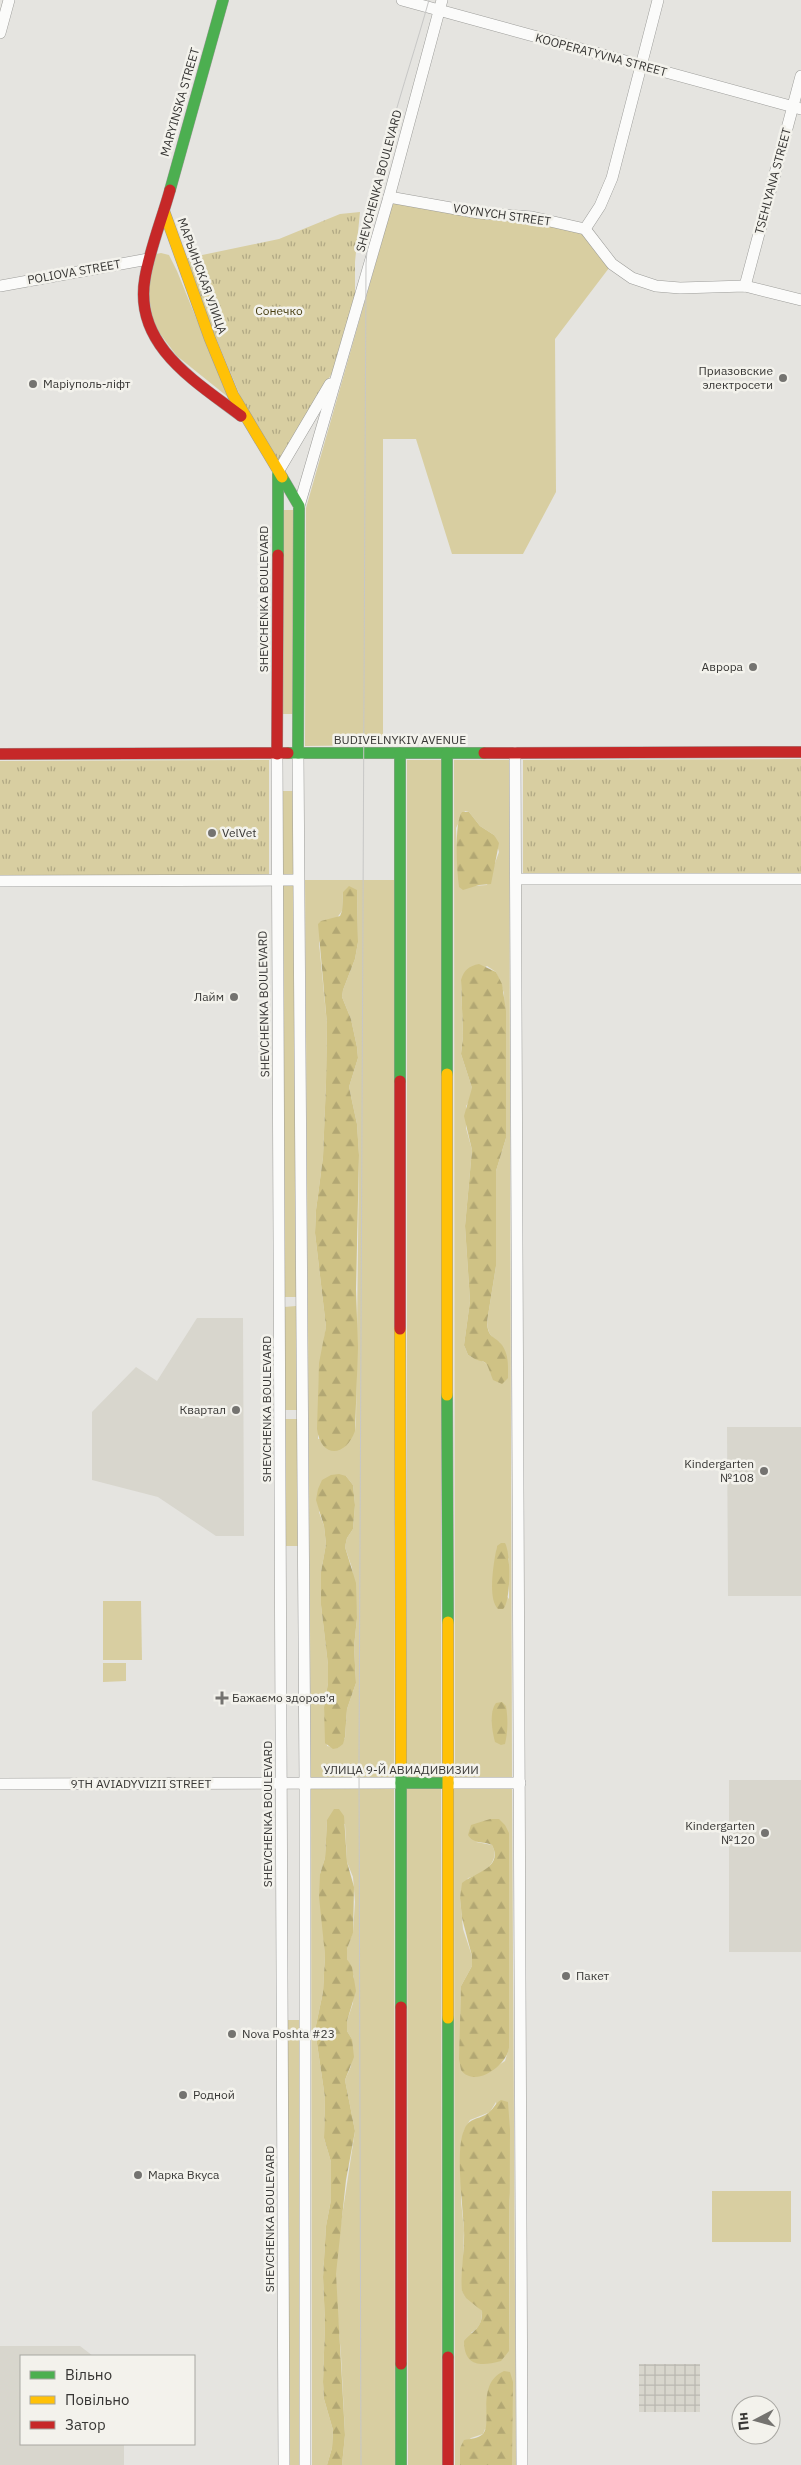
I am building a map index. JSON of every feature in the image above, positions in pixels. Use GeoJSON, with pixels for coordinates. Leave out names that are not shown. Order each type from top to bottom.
{"type":"FeatureCollection","features":[{"type":"Feature","properties":{"kind":"main road","name":"MARYINSKA STREET"},"geometry":{"type":"LineString","coordinates":[[164,211],[223,0]]}},
{"type":"Feature","properties":{"kind":"main road","name":"МАРЬИНСКАЯ УЛИЦА"},"geometry":{"type":"LineString","coordinates":[[164,211],[148,259],[143,291],[144,312],[149,329],[158,344],[179,366],[246,420]]}},
{"type":"Feature","properties":{"kind":"main road","name":"МАРЬИНСКАЯ УЛИЦА"},"geometry":{"type":"LineString","coordinates":[[164,211],[210,338],[233,395],[246,420],[299,506]]}},
{"type":"Feature","properties":{"kind":"main road","name":"SHEVCHENKA BOULEVARD"},"geometry":{"type":"LineString","coordinates":[[277,754],[278,472]]}},
{"type":"Feature","properties":{"kind":"main road","name":"SHEVCHENKA BOULEVARD"},"geometry":{"type":"LineString","coordinates":[[298,754],[299,506]]}},
{"type":"Feature","properties":{"kind":"main road","name":"BUDIVELNYKIV AVENUE"},"geometry":{"type":"LineString","coordinates":[[0,754],[801,752]]}},
{"type":"Feature","properties":{"kind":"main road"},"geometry":{"type":"LineString","coordinates":[[400,753],[401,2465]]}},
{"type":"Feature","properties":{"kind":"main road"},"geometry":{"type":"LineString","coordinates":[[447,753],[448,2465]]}},
{"type":"Feature","properties":{"kind":"main road","name":"УЛИЦА 9-Й АВИАДИВИЗИИ"},"geometry":{"type":"LineString","coordinates":[[401,1783],[448,1783]]}},
{"type":"Feature","properties":{"kind":"street"},"geometry":{"type":"LineString","coordinates":[[0,33],[9,0]]}},
{"type":"Feature","properties":{"kind":"street","name":"KOOPERATYVNA STREET"},"geometry":{"type":"LineString","coordinates":[[402,0],[441,5],[641,66],[797,108]]}},
{"type":"Feature","properties":{"kind":"street"},"geometry":{"type":"LineString","coordinates":[[658,0],[612,178],[600,206],[586,229],[612,264],[632,278],[656,286],[680,288],[745,286],[801,300]]}},
{"type":"Feature","properties":{"kind":"street","name":"SHEVCHENKA BOULEVARD"},"geometry":{"type":"LineString","coordinates":[[299,506],[389,197],[441,5]]}},
{"type":"Feature","properties":{"kind":"street","name":"TSEHLYANA STREET"},"geometry":{"type":"LineString","coordinates":[[745,286],[797,108],[801,76]]}},
{"type":"Feature","properties":{"kind":"street","name":"VOYNYCH STREET"},"geometry":{"type":"LineString","coordinates":[[389,197],[479,213],[532,216],[586,229]]}},
{"type":"Feature","properties":{"kind":"street","name":"POLIOVA STREET"},"geometry":{"type":"LineString","coordinates":[[0,286],[148,259]]}},
{"type":"Feature","properties":{"kind":"street","name":"SHEVCHENKA BOULEVARD"},"geometry":{"type":"LineString","coordinates":[[278,472],[339,369]]}},
{"type":"Feature","properties":{"kind":"street"},"geometry":{"type":"LineString","coordinates":[[515,753],[522,2465]]}},
{"type":"Feature","properties":{"kind":"street","name":"SHEVCHENKA BOULEVARD"},"geometry":{"type":"LineString","coordinates":[[277,754],[282,1550],[284,2465]]}},
{"type":"Feature","properties":{"kind":"street","name":"SHEVCHENKA BOULEVARD"},"geometry":{"type":"LineString","coordinates":[[298,754],[305,1784],[305,2465]]}},
{"type":"Feature","properties":{"kind":"street"},"geometry":{"type":"LineString","coordinates":[[516,879],[801,879]]}},
{"type":"Feature","properties":{"kind":"street"},"geometry":{"type":"LineString","coordinates":[[0,881],[298,880]]}},
{"type":"Feature","properties":{"kind":"street"},"geometry":{"type":"LineString","coordinates":[[282,1550],[303,1550]]}},
{"type":"Feature","properties":{"kind":"street","name":"УЛИЦА 9-Й АВИАДИВИЗИИ"},"geometry":{"type":"LineString","coordinates":[[282,1784],[401,1783]]}},
{"type":"Feature","properties":{"kind":"street","name":"УЛИЦА 9-Й АВИАДИВИЗИИ"},"geometry":{"type":"LineString","coordinates":[[448,1783],[520,1783]]}},
{"type":"Feature","properties":{"kind":"street","name":"9TH AVIADYVIZII STREET"},"geometry":{"type":"LineString","coordinates":[[0,1784],[282,1784]]}},
{"type":"Feature","properties":{"kind":"street"},"geometry":{"type":"LineString","coordinates":[[283,2016],[305,2015]]}},
{"type":"Feature","properties":{"kind":"shaded area"},"geometry":{"type":"Polygon","coordinates":[[[197,1318],[243,1318],[244,1536],[216,1536],[158,1497],[92,1480],[92,1412],[136,1367],[157,1381],[197,1318]]]}},
{"type":"Feature","properties":{"kind":"shaded area","name":"Kindergarten №108"},"geometry":{"type":"Polygon","coordinates":[[[727,1427],[801,1427],[801,1596],[728,1596],[727,1427]]]}},
{"type":"Feature","properties":{"kind":"shaded area","name":"Kindergarten №120"},"geometry":{"type":"Polygon","coordinates":[[[729,1780],[801,1780],[801,1952],[729,1952],[729,1780]]]}},
{"type":"Feature","properties":{"kind":"shaded area"},"geometry":{"type":"Polygon","coordinates":[[[0,2346],[80,2346],[92,2355],[20,2355],[20,2445],[124,2445],[124,2465],[0,2465],[0,2346]]]}},
{"type":"Feature","properties":{"kind":"shaded area"},"geometry":{"type":"Polygon","coordinates":[[[639,2364],[700,2364],[700,2412],[639,2412],[639,2364]]]}},
{"type":"Feature","properties":{"kind":"green space"},"geometry":{"type":"Polygon","coordinates":[[[393,202],[531,221],[583,233],[609,268],[555,339],[556,492],[523,554],[452,554],[416,439],[383,439],[383,745],[305,746],[306,508],[393,202]]]}},
{"type":"Feature","properties":{"kind":"green space","name":"Сонечко"},"geometry":{"type":"Polygon","coordinates":[[[360,212],[355,262],[355,299],[335,368],[278,463],[249,417],[183,259],[279,239],[340,214],[360,212]]]}},
{"type":"Feature","properties":{"kind":"green space"},"geometry":{"type":"Polygon","coordinates":[[[156,254],[169,255],[177,271],[228,397],[177,356],[154,326],[148,291],[156,254]]]}},
{"type":"Feature","properties":{"kind":"green space"},"geometry":{"type":"Polygon","coordinates":[[[282,510],[295,510],[293,714],[282,714],[282,510]]]}},
{"type":"Feature","properties":{"kind":"green space"},"geometry":{"type":"Polygon","coordinates":[[[801,759],[801,873],[523,873],[523,760],[801,759]]]}},
{"type":"Feature","properties":{"kind":"green space"},"geometry":{"type":"Polygon","coordinates":[[[269,760],[269,875],[0,875],[0,761],[269,760]]]}},
{"type":"Feature","properties":{"kind":"green space"},"geometry":{"type":"Polygon","coordinates":[[[407,760],[441,760],[441,1777],[407,1778],[407,760]]]}},
{"type":"Feature","properties":{"kind":"green space"},"geometry":{"type":"Polygon","coordinates":[[[454,760],[509,760],[512,1777],[455,1777],[454,760]],[[465,811],[456,828],[459,887],[487,885],[499,852],[494,835],[480,826],[469,812],[465,811]],[[487,966],[461,981],[463,1036],[461,1054],[472,1088],[472,1097],[466,1106],[466,1128],[472,1150],[465,1226],[470,1301],[464,1345],[468,1355],[488,1365],[491,1374],[500,1343],[490,1335],[487,1322],[496,1266],[496,1171],[506,1138],[504,993],[496,972],[487,966]],[[497,1546],[493,1579],[509,1599],[509,1559],[497,1546]]]}},
{"type":"Feature","properties":{"kind":"green space"},"geometry":{"type":"Polygon","coordinates":[[[281,791],[293,791],[294,875],[281,875],[281,791]]]}},
{"type":"Feature","properties":{"kind":"green space"},"geometry":{"type":"Polygon","coordinates":[[[462,812],[469,812],[480,826],[494,835],[499,843],[491,884],[479,885],[463,890],[459,887],[457,871],[458,826],[462,812]]]}},
{"type":"Feature","properties":{"kind":"green space"},"geometry":{"type":"Polygon","coordinates":[[[305,880],[394,880],[394,1777],[311,1778],[305,880]],[[357,890],[343,892],[342,911],[336,919],[329,919],[319,943],[327,1024],[323,1157],[315,1233],[326,1327],[319,1373],[318,1439],[355,1431],[356,1421],[359,1155],[357,1124],[349,1087],[358,1058],[351,1019],[342,997],[355,959],[358,942],[357,890]],[[346,1476],[319,1512],[324,1526],[326,1544],[321,1572],[321,1605],[328,1665],[328,1683],[324,1707],[327,1746],[338,1748],[345,1738],[347,1709],[356,1683],[354,1647],[357,1618],[352,1568],[345,1547],[347,1538],[353,1529],[355,1505],[353,1485],[346,1476]]]}},
{"type":"Feature","properties":{"kind":"green space"},"geometry":{"type":"Polygon","coordinates":[[[281,885],[294,885],[296,1297],[284,1297],[281,885]]]}},
{"type":"Feature","properties":{"kind":"green space"},"geometry":{"type":"Polygon","coordinates":[[[349,886],[357,890],[358,942],[355,959],[342,997],[351,1019],[358,1058],[349,1087],[357,1124],[359,1155],[356,1290],[358,1348],[355,1431],[346,1446],[334,1451],[328,1450],[323,1446],[317,1429],[319,1363],[326,1327],[315,1233],[323,1157],[327,1024],[318,924],[321,921],[340,916],[343,892],[349,886]]]}},
{"type":"Feature","properties":{"kind":"green space"},"geometry":{"type":"Polygon","coordinates":[[[479,964],[496,972],[502,984],[506,1011],[506,1138],[496,1171],[496,1266],[487,1322],[490,1334],[502,1345],[507,1357],[508,1378],[502,1384],[493,1380],[486,1363],[468,1355],[464,1345],[470,1301],[465,1226],[472,1150],[464,1116],[472,1088],[461,1054],[463,1036],[461,980],[467,969],[479,964]]]}},
{"type":"Feature","properties":{"kind":"green space"},"geometry":{"type":"Polygon","coordinates":[[[296,1306],[297,1410],[285,1410],[284,1307],[296,1306]]]}},
{"type":"Feature","properties":{"kind":"green space"},"geometry":{"type":"Polygon","coordinates":[[[285,1419],[297,1419],[299,1546],[286,1546],[285,1419]]]}},
{"type":"Feature","properties":{"kind":"green space"},"geometry":{"type":"Polygon","coordinates":[[[339,1474],[346,1476],[353,1485],[355,1505],[353,1529],[347,1538],[345,1547],[356,1583],[357,1618],[354,1647],[356,1683],[347,1709],[343,1744],[333,1749],[325,1743],[324,1707],[328,1683],[328,1665],[321,1605],[321,1572],[326,1544],[324,1526],[316,1500],[322,1480],[331,1475],[339,1474]]]}},
{"type":"Feature","properties":{"kind":"green space"},"geometry":{"type":"Polygon","coordinates":[[[505,1543],[507,1548],[509,1588],[506,1605],[503,1609],[498,1609],[493,1597],[492,1579],[497,1546],[505,1543]]]}},
{"type":"Feature","properties":{"kind":"green space"},"geometry":{"type":"Polygon","coordinates":[[[103,1601],[141,1601],[142,1660],[103,1660],[103,1601]]]}},
{"type":"Feature","properties":{"kind":"green space"},"geometry":{"type":"Polygon","coordinates":[[[103,1663],[126,1663],[126,1681],[103,1682],[103,1663]]]}},
{"type":"Feature","properties":{"kind":"green space"},"geometry":{"type":"Polygon","coordinates":[[[502,1702],[506,1706],[507,1734],[505,1744],[501,1745],[495,1742],[492,1727],[492,1711],[496,1703],[502,1702]]]}},
{"type":"Feature","properties":{"kind":"green space"},"geometry":{"type":"Polygon","coordinates":[[[311,1789],[394,1789],[395,2465],[342,2465],[345,2435],[336,2296],[336,2256],[355,2131],[345,2080],[351,2066],[352,2039],[347,2031],[347,2021],[353,2003],[354,1977],[347,1959],[347,1949],[353,1932],[355,1902],[353,1877],[347,1862],[345,1824],[327,1820],[325,1858],[320,1874],[325,1955],[323,1992],[315,2030],[325,2098],[324,2138],[331,2162],[331,2200],[326,2226],[323,2277],[325,2323],[323,2382],[324,2399],[333,2430],[332,2448],[327,2465],[312,2465],[311,1789]]]}},
{"type":"Feature","properties":{"kind":"green space"},"geometry":{"type":"Polygon","coordinates":[[[407,1789],[441,1789],[442,2465],[408,2465],[407,1789]]]}},
{"type":"Feature","properties":{"kind":"green space"},"geometry":{"type":"Polygon","coordinates":[[[454,1789],[512,1789],[516,2465],[512,2465],[511,2422],[485,2429],[483,2434],[471,2438],[460,2448],[460,2465],[455,2465],[454,1789]],[[509,1833],[476,1842],[492,1845],[494,1857],[485,1870],[468,1878],[460,1898],[463,1929],[472,1956],[472,1966],[461,1986],[460,2042],[494,2068],[505,2061],[509,2048],[509,1833]],[[496,2102],[490,2112],[470,2120],[464,2130],[461,2151],[461,2201],[464,2230],[462,2291],[482,2311],[480,2324],[471,2333],[509,2351],[510,2200],[496,2102]]]}},
{"type":"Feature","properties":{"kind":"green space"},"geometry":{"type":"Polygon","coordinates":[[[334,1809],[339,1809],[344,1816],[347,1862],[354,1887],[353,1933],[347,1949],[347,1959],[352,1967],[356,1991],[347,2021],[347,2031],[352,2039],[354,2057],[345,2080],[355,2131],[346,2180],[336,2274],[345,2435],[342,2465],[327,2465],[332,2448],[333,2430],[324,2399],[325,2323],[323,2277],[326,2226],[331,2200],[331,2162],[324,2138],[325,2098],[315,2030],[323,1992],[325,1955],[319,1897],[320,1874],[325,1858],[327,1820],[334,1809]]]}},
{"type":"Feature","properties":{"kind":"green space"},"geometry":{"type":"Polygon","coordinates":[[[490,1819],[499,1819],[509,1833],[509,2048],[507,2055],[497,2067],[482,2076],[474,2077],[467,2075],[461,2070],[459,2059],[461,1986],[472,1966],[472,1956],[462,1918],[460,1898],[462,1883],[486,1869],[494,1859],[495,1853],[492,1845],[475,1841],[468,1835],[471,1825],[490,1819]]]}},
{"type":"Feature","properties":{"kind":"green space"},"geometry":{"type":"Polygon","coordinates":[[[287,2020],[300,2020],[301,2465],[288,2465],[287,2020]]]}},
{"type":"Feature","properties":{"kind":"green space"},"geometry":{"type":"Polygon","coordinates":[[[501,2100],[508,2102],[510,2130],[509,2351],[501,2361],[480,2364],[470,2360],[467,2356],[464,2341],[479,2325],[482,2311],[466,2298],[462,2291],[464,2238],[460,2151],[461,2139],[466,2126],[471,2121],[488,2113],[501,2100]]]}},
{"type":"Feature","properties":{"kind":"green space"},"geometry":{"type":"Polygon","coordinates":[[[712,2191],[791,2191],[791,2242],[712,2242],[712,2191]]]}},
{"type":"Feature","properties":{"kind":"green space"},"geometry":{"type":"Polygon","coordinates":[[[504,2371],[510,2372],[513,2382],[512,2465],[460,2465],[460,2448],[464,2440],[483,2434],[486,2429],[487,2394],[495,2377],[504,2371]]]}},
{"type":"Feature","properties":{"kind":"tram line"},"geometry":{"type":"LineString","coordinates":[[361,2465],[359,1762],[366,264],[369,231],[382,164],[429,0]]}},
{"type":"Feature","properties":{"kind":"traffic: fast"},"geometry":{"type":"LineString","coordinates":[[170,190],[223,0]]}},
{"type":"Feature","properties":{"kind":"traffic: fast"},"geometry":{"type":"LineString","coordinates":[[278,472],[278,555]]}},
{"type":"Feature","properties":{"kind":"traffic: fast"},"geometry":{"type":"LineString","coordinates":[[282,477],[299,506],[298,753]]}},
{"type":"Feature","properties":{"kind":"traffic: fast"},"geometry":{"type":"LineString","coordinates":[[288,753],[484,753]]}},
{"type":"Feature","properties":{"kind":"traffic: fast"},"geometry":{"type":"LineString","coordinates":[[400,753],[400,1081]]}},
{"type":"Feature","properties":{"kind":"traffic: fast"},"geometry":{"type":"LineString","coordinates":[[447,753],[447,1074]]}},
{"type":"Feature","properties":{"kind":"traffic: fast"},"geometry":{"type":"LineString","coordinates":[[447,1395],[448,1622]]}},
{"type":"Feature","properties":{"kind":"traffic: fast"},"geometry":{"type":"LineString","coordinates":[[401,1764],[401,2007]]}},
{"type":"Feature","properties":{"kind":"traffic: fast"},"geometry":{"type":"LineString","coordinates":[[401,1783],[448,1783]]}},
{"type":"Feature","properties":{"kind":"traffic: fast"},"geometry":{"type":"LineString","coordinates":[[448,2018],[448,2357]]}},
{"type":"Feature","properties":{"kind":"traffic: fast"},"geometry":{"type":"LineString","coordinates":[[401,2364],[401,2465]]}},
{"type":"Feature","properties":{"kind":"traffic: slow"},"geometry":{"type":"LineString","coordinates":[[164,211],[210,339],[233,395],[282,477]]}},
{"type":"Feature","properties":{"kind":"traffic: slow"},"geometry":{"type":"LineString","coordinates":[[447,1074],[447,1395]]}},
{"type":"Feature","properties":{"kind":"traffic: slow"},"geometry":{"type":"LineString","coordinates":[[400,1329],[401,1764]]}},
{"type":"Feature","properties":{"kind":"traffic: slow"},"geometry":{"type":"LineString","coordinates":[[448,1622],[448,2018]]}},
{"type":"Feature","properties":{"kind":"traffic: jam"},"geometry":{"type":"LineString","coordinates":[[170,190],[145,278],[144,302],[148,323],[158,342],[171,359],[187,375],[241,416]]}},
{"type":"Feature","properties":{"kind":"traffic: jam"},"geometry":{"type":"LineString","coordinates":[[277,754],[278,555]]}},
{"type":"Feature","properties":{"kind":"traffic: jam"},"geometry":{"type":"LineString","coordinates":[[484,753],[801,752]]}},
{"type":"Feature","properties":{"kind":"traffic: jam"},"geometry":{"type":"LineString","coordinates":[[0,754],[288,753]]}},
{"type":"Feature","properties":{"kind":"traffic: jam"},"geometry":{"type":"LineString","coordinates":[[400,1081],[400,1329]]}},
{"type":"Feature","properties":{"kind":"traffic: jam"},"geometry":{"type":"LineString","coordinates":[[401,2007],[401,2364]]}},
{"type":"Feature","properties":{"kind":"traffic: jam"},"geometry":{"type":"LineString","coordinates":[[448,2357],[448,2465]]}},
{"type":"Feature","properties":{"kind":"place","name":"Приазовские электросети"},"geometry":{"type":"Point","coordinates":[783,378]}},
{"type":"Feature","properties":{"kind":"place","name":"Маріуполь-ліфт"},"geometry":{"type":"Point","coordinates":[33,384]}},
{"type":"Feature","properties":{"kind":"place","name":"Аврора"},"geometry":{"type":"Point","coordinates":[753,667]}},
{"type":"Feature","properties":{"kind":"place","name":"VelVet"},"geometry":{"type":"Point","coordinates":[212,833]}},
{"type":"Feature","properties":{"kind":"place","name":"Лайм"},"geometry":{"type":"Point","coordinates":[234,997]}},
{"type":"Feature","properties":{"kind":"place","name":"Квартал"},"geometry":{"type":"Point","coordinates":[236,1410]}},
{"type":"Feature","properties":{"kind":"place","name":"Kindergarten №108"},"geometry":{"type":"Point","coordinates":[764,1471]}},
{"type":"Feature","properties":{"kind":"place","name":"Бажаємо здоров'я"},"geometry":{"type":"Point","coordinates":[222,1698]}},
{"type":"Feature","properties":{"kind":"place","name":"Kindergarten №120"},"geometry":{"type":"Point","coordinates":[765,1833]}},
{"type":"Feature","properties":{"kind":"place","name":"Пакет"},"geometry":{"type":"Point","coordinates":[566,1976]}},
{"type":"Feature","properties":{"kind":"place","name":"Nova Poshta #23"},"geometry":{"type":"Point","coordinates":[232,2034]}},
{"type":"Feature","properties":{"kind":"place","name":"Родной"},"geometry":{"type":"Point","coordinates":[183,2095]}},
{"type":"Feature","properties":{"kind":"place","name":"Марка Вкуса"},"geometry":{"type":"Point","coordinates":[138,2175]}}]}
